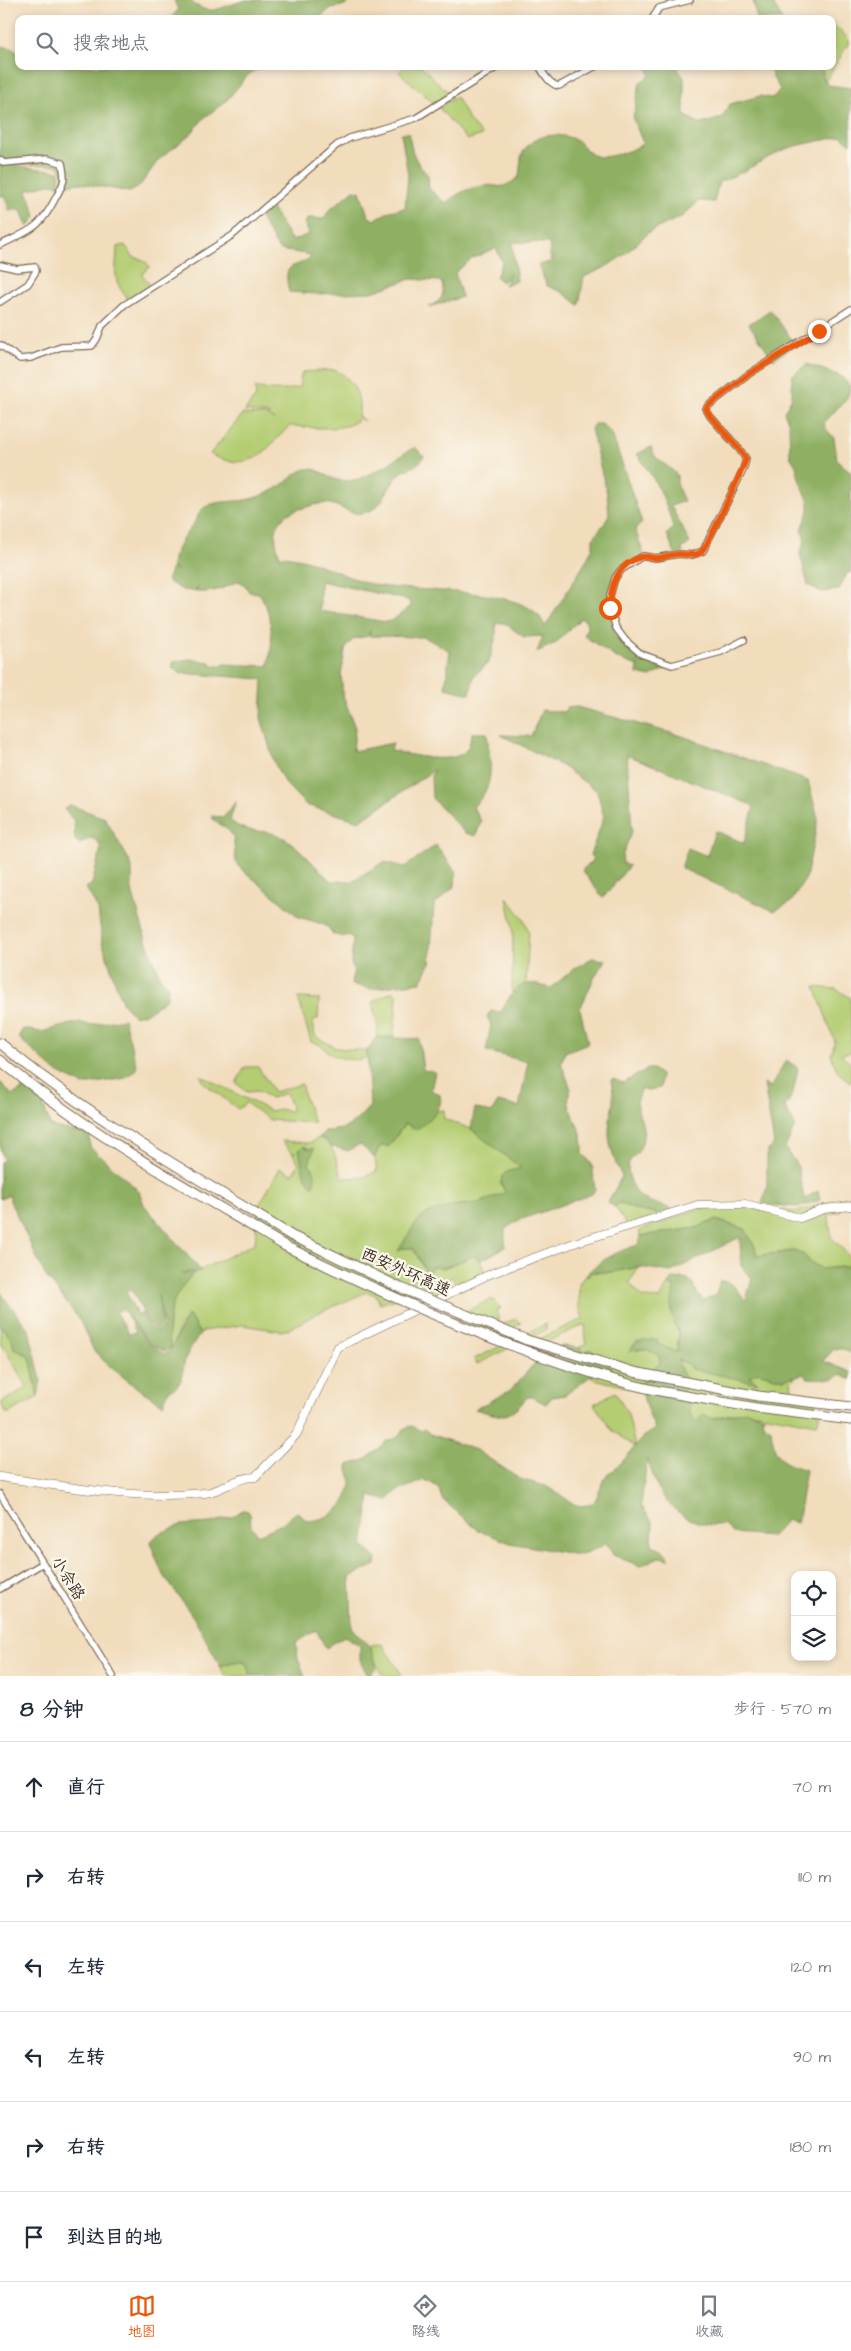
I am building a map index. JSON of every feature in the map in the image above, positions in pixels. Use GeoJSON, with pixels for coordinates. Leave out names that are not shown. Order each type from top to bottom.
{"type":"FeatureCollection","features":[{"type":"Feature","properties":{"kind":"highway","name":"西安外环高速"},"geometry":{"type":"LineString","coordinates":[[0,1043],[38,1075],[139,1143],[292,1236],[401,1288],[527,1340],[634,1372],[758,1396],[851,1407]]}},
{"type":"Feature","properties":{"kind":"highway","name":"西安外环高速"},"geometry":{"type":"LineString","coordinates":[[0,1060],[29,1084],[133,1154],[287,1247],[397,1300],[524,1352],[631,1384],[756,1408],[851,1420]]}},
{"type":"Feature","properties":{"kind":"main road"},"geometry":{"type":"LineString","coordinates":[[0,1477],[124,1494],[207,1492],[242,1477],[255,1477],[296,1435],[338,1347],[490,1274],[577,1242],[698,1205],[745,1204],[800,1218],[824,1209],[851,1206]]}},
{"type":"Feature","properties":{"kind":"street"},"geometry":{"type":"LineString","coordinates":[[655,15],[659,8],[690,0]]}},
{"type":"Feature","properties":{"kind":"street"},"geometry":{"type":"LineString","coordinates":[[0,345],[20,359],[32,358],[62,347],[92,346],[102,326],[124,305],[233,235],[337,144],[350,138],[416,118],[493,70]]}},
{"type":"Feature","properties":{"kind":"street"},"geometry":{"type":"LineString","coordinates":[[542,70],[555,86],[560,86],[589,70]]}},
{"type":"Feature","properties":{"kind":"street"},"geometry":{"type":"LineString","coordinates":[[0,160],[4,163],[47,159],[62,163],[66,179],[46,218],[30,231],[0,245]]}},
{"type":"Feature","properties":{"kind":"street"},"geometry":{"type":"LineString","coordinates":[[0,265],[17,270],[35,267],[36,271],[28,284],[0,302]]}},
{"type":"Feature","properties":{"kind":"street"},"geometry":{"type":"LineString","coordinates":[[744,640],[721,652],[672,665],[641,654],[625,640],[616,628],[610,608],[610,595],[615,578],[626,566],[642,556],[656,558],[678,554],[692,555],[703,551],[743,470],[746,459],[706,409],[749,374],[851,309]]}},
{"type":"Feature","properties":{"kind":"street","name":"小佘路"},"geometry":{"type":"LineString","coordinates":[[0,1494],[112,1676]]}},
{"type":"Feature","properties":{"kind":"street"},"geometry":{"type":"LineString","coordinates":[[0,1590],[43,1563]]}},
{"type":"Feature","properties":{"kind":"green space"},"geometry":{"type":"Polygon","coordinates":[[[174,0],[190,0],[195,5],[206,10],[215,10],[246,0],[348,0],[346,5],[331,8],[323,15],[173,15],[178,10],[174,0]]]}},
{"type":"Feature","properties":{"kind":"green space"},"geometry":{"type":"Polygon","coordinates":[[[753,0],[771,0],[780,15],[756,15],[753,0]]]}},
{"type":"Feature","properties":{"kind":"green space"},"geometry":{"type":"Polygon","coordinates":[[[836,27],[848,38],[848,44],[836,64],[836,27]]]}},
{"type":"Feature","properties":{"kind":"green space"},"geometry":{"type":"Polygon","coordinates":[[[0,46],[15,50],[15,70],[256,70],[248,75],[226,101],[204,118],[189,136],[159,159],[139,187],[130,192],[80,183],[63,185],[62,170],[56,165],[7,164],[0,158],[0,46]]]}},
{"type":"Feature","properties":{"kind":"green space"},"geometry":{"type":"Polygon","coordinates":[[[401,70],[425,70],[452,96],[437,106],[399,72],[401,70]]]}},
{"type":"Feature","properties":{"kind":"green space"},"geometry":{"type":"Polygon","coordinates":[[[649,70],[679,70],[684,78],[684,115],[701,124],[722,118],[730,104],[760,96],[771,98],[776,96],[780,89],[772,76],[771,70],[822,70],[822,77],[828,85],[851,88],[851,144],[841,136],[794,146],[719,182],[714,202],[699,201],[683,216],[649,232],[624,255],[604,268],[584,277],[579,305],[562,292],[547,286],[538,265],[551,262],[549,243],[516,242],[512,244],[517,281],[504,285],[510,273],[502,282],[496,277],[502,262],[496,248],[471,259],[455,273],[462,297],[429,307],[441,298],[443,292],[442,283],[439,281],[410,279],[372,292],[317,294],[289,292],[287,274],[289,269],[312,255],[279,250],[258,214],[270,205],[292,241],[309,234],[305,223],[308,218],[324,219],[329,210],[354,190],[360,191],[368,216],[374,220],[390,211],[405,208],[408,175],[401,133],[409,133],[414,156],[428,175],[429,189],[446,203],[458,194],[472,188],[488,185],[503,186],[512,182],[519,177],[524,150],[537,139],[544,136],[553,135],[570,138],[577,141],[592,155],[600,157],[627,151],[643,143],[633,119],[640,82],[650,76],[649,70]]]}},
{"type":"Feature","properties":{"kind":"green space"},"geometry":{"type":"Polygon","coordinates":[[[823,70],[832,70],[825,82],[823,70]]]}},
{"type":"Feature","properties":{"kind":"green space"},"geometry":{"type":"Polygon","coordinates":[[[456,97],[470,122],[482,135],[467,140],[439,108],[456,97]]]}},
{"type":"Feature","properties":{"kind":"green space"},"geometry":{"type":"Polygon","coordinates":[[[0,164],[59,171],[60,185],[49,184],[27,190],[36,216],[28,227],[20,209],[10,211],[4,195],[0,197],[0,164]]]}},
{"type":"Feature","properties":{"kind":"green space"},"geometry":{"type":"Polygon","coordinates":[[[125,245],[133,257],[144,260],[150,267],[142,274],[151,287],[128,299],[122,292],[116,274],[117,247],[125,245]]]}},
{"type":"Feature","properties":{"kind":"green space"},"geometry":{"type":"Polygon","coordinates":[[[770,310],[796,345],[773,359],[749,324],[770,310]]]}},
{"type":"Feature","properties":{"kind":"green space"},"geometry":{"type":"Polygon","coordinates":[[[807,364],[841,376],[851,387],[847,398],[824,423],[826,429],[834,438],[837,460],[851,472],[851,572],[847,573],[839,590],[821,592],[808,585],[800,554],[805,540],[802,530],[809,511],[809,501],[800,482],[796,466],[790,456],[789,424],[784,412],[792,397],[792,376],[807,364]]]}},
{"type":"Feature","properties":{"kind":"green space"},"geometry":{"type":"Polygon","coordinates":[[[335,370],[352,383],[358,396],[358,416],[364,421],[360,418],[346,426],[327,428],[290,426],[261,454],[246,461],[227,461],[210,454],[243,414],[266,415],[275,421],[268,414],[245,411],[256,396],[255,387],[277,390],[293,389],[299,387],[302,372],[335,370]]]}},
{"type":"Feature","properties":{"kind":"green space"},"geometry":{"type":"Polygon","coordinates":[[[594,424],[602,424],[612,434],[642,523],[635,529],[644,555],[614,580],[611,606],[612,625],[616,634],[629,647],[638,653],[665,664],[665,669],[650,677],[637,674],[638,666],[618,659],[584,636],[587,627],[586,621],[581,618],[556,643],[537,652],[543,636],[524,637],[504,623],[496,623],[496,636],[489,662],[474,676],[470,694],[445,688],[450,651],[424,637],[369,636],[370,630],[368,636],[354,639],[345,650],[341,675],[343,695],[355,728],[353,751],[393,743],[391,751],[431,758],[453,757],[467,749],[472,733],[487,733],[490,773],[486,790],[473,807],[481,821],[476,836],[465,833],[432,798],[431,776],[434,770],[359,821],[306,805],[284,782],[274,762],[261,718],[263,679],[179,673],[172,668],[173,662],[189,659],[210,662],[214,667],[224,664],[268,666],[270,657],[270,619],[259,593],[249,592],[246,586],[239,581],[219,590],[196,592],[198,586],[195,591],[182,590],[167,581],[172,568],[178,571],[172,567],[173,558],[182,540],[205,507],[211,504],[250,499],[262,495],[307,469],[313,469],[340,481],[358,479],[380,469],[415,447],[424,456],[418,464],[394,480],[382,500],[370,511],[353,513],[327,503],[289,513],[279,523],[276,530],[280,556],[315,563],[371,584],[486,595],[508,600],[527,607],[540,617],[545,627],[585,563],[593,547],[593,538],[605,523],[609,514],[607,494],[591,429],[594,424]],[[320,581],[320,611],[386,622],[393,620],[411,606],[408,600],[320,581]]]}},
{"type":"Feature","properties":{"kind":"green space"},"geometry":{"type":"Polygon","coordinates":[[[651,447],[655,456],[677,475],[677,486],[684,501],[671,506],[690,543],[682,549],[683,553],[675,554],[667,534],[673,528],[667,508],[654,481],[637,454],[651,447]]]}},
{"type":"Feature","properties":{"kind":"green space"},"geometry":{"type":"Polygon","coordinates":[[[577,707],[682,736],[808,781],[818,819],[806,878],[791,902],[774,911],[681,868],[688,848],[707,856],[715,831],[744,843],[754,806],[627,755],[632,831],[622,856],[623,864],[629,866],[603,898],[582,870],[594,860],[590,855],[604,817],[597,791],[562,766],[501,735],[531,736],[542,710],[564,712],[566,708],[577,707]]]}},
{"type":"Feature","properties":{"kind":"green space"},"geometry":{"type":"Polygon","coordinates":[[[236,801],[230,820],[249,830],[276,834],[284,838],[331,881],[352,881],[384,862],[405,867],[436,845],[456,872],[455,886],[434,905],[430,964],[421,982],[370,989],[351,984],[354,969],[351,963],[353,940],[349,935],[344,937],[332,934],[329,928],[322,924],[299,917],[238,866],[232,835],[211,816],[224,817],[236,801]]]}},
{"type":"Feature","properties":{"kind":"green space"},"geometry":{"type":"Polygon","coordinates":[[[70,805],[105,818],[132,868],[132,891],[147,943],[161,979],[168,985],[167,998],[147,1013],[134,1016],[122,1002],[102,942],[98,909],[86,888],[92,884],[101,848],[97,840],[90,838],[80,844],[75,840],[74,821],[64,809],[70,805]]]}},
{"type":"Feature","properties":{"kind":"green space"},"geometry":{"type":"Polygon","coordinates":[[[507,897],[524,920],[529,932],[526,983],[512,993],[513,929],[507,897]]]}},
{"type":"Feature","properties":{"kind":"green space"},"geometry":{"type":"Polygon","coordinates":[[[592,958],[605,960],[594,978],[580,1009],[588,1043],[565,1052],[561,1063],[571,1089],[569,1095],[570,1107],[582,1138],[583,1154],[592,1164],[595,1190],[592,1194],[517,1221],[505,1229],[505,1247],[482,1260],[473,1256],[443,1268],[432,1267],[427,1274],[413,1248],[404,1248],[398,1251],[415,1224],[426,1214],[452,1206],[479,1203],[503,1194],[505,1192],[501,1181],[504,1174],[521,1168],[471,1129],[475,1108],[491,1113],[498,1102],[519,1107],[528,1062],[486,1051],[491,1025],[487,1016],[491,1011],[501,1012],[511,995],[522,985],[532,984],[551,988],[575,968],[592,958]]]}},
{"type":"Feature","properties":{"kind":"green space"},"geometry":{"type":"Polygon","coordinates":[[[815,987],[836,989],[851,998],[851,1052],[841,1054],[851,1064],[851,1083],[838,1072],[831,1055],[835,1042],[815,987]]]}},
{"type":"Feature","properties":{"kind":"green space"},"geometry":{"type":"Polygon","coordinates":[[[393,991],[397,995],[394,1037],[376,1037],[378,1027],[372,1002],[393,991]]]}},
{"type":"Feature","properties":{"kind":"green space"},"geometry":{"type":"Polygon","coordinates":[[[298,998],[319,999],[318,1019],[313,1021],[315,1036],[336,1048],[367,1051],[367,1057],[354,1060],[339,1057],[331,1054],[321,1045],[311,1042],[298,998]]]}},
{"type":"Feature","properties":{"kind":"green space"},"geometry":{"type":"Polygon","coordinates":[[[124,1019],[137,1068],[126,1078],[83,1085],[55,1071],[18,1037],[23,1029],[41,1032],[79,1022],[89,1025],[124,1019]]]}},
{"type":"Feature","properties":{"kind":"green space"},"geometry":{"type":"Polygon","coordinates":[[[376,1037],[419,1039],[423,1070],[435,1072],[431,1090],[440,1095],[441,1100],[434,1115],[425,1123],[416,1130],[405,1123],[389,1146],[380,1146],[374,1158],[360,1144],[348,1151],[331,1146],[325,1139],[319,1138],[325,1131],[340,1129],[350,1125],[370,1106],[367,1051],[376,1037]]]}},
{"type":"Feature","properties":{"kind":"green space"},"geometry":{"type":"Polygon","coordinates":[[[786,1060],[798,1068],[793,1093],[785,1107],[795,1126],[785,1148],[798,1167],[804,1199],[818,1191],[820,1200],[798,1207],[762,1204],[767,1187],[767,1150],[771,1149],[774,1144],[764,1084],[770,1088],[786,1060]]]}},
{"type":"Feature","properties":{"kind":"green space"},"geometry":{"type":"Polygon","coordinates":[[[245,1067],[258,1067],[274,1092],[302,1084],[303,1093],[314,1123],[270,1120],[246,1103],[238,1109],[204,1083],[200,1075],[270,1111],[279,1109],[291,1111],[286,1093],[271,1098],[258,1091],[247,1092],[236,1083],[245,1067]]]}},
{"type":"Feature","properties":{"kind":"green space"},"geometry":{"type":"Polygon","coordinates":[[[648,1069],[653,1069],[661,1075],[660,1088],[640,1089],[637,1104],[643,1129],[643,1138],[640,1148],[630,1160],[628,1170],[634,1189],[638,1194],[649,1201],[676,1212],[660,1217],[656,1213],[639,1211],[619,1203],[615,1207],[608,1203],[622,1176],[613,1155],[609,1138],[613,1101],[611,1082],[613,1079],[623,1083],[648,1069]]]}},
{"type":"Feature","properties":{"kind":"green space"},"geometry":{"type":"Polygon","coordinates":[[[0,1082],[12,1095],[31,1085],[39,1090],[50,1126],[90,1135],[90,1147],[139,1191],[144,1205],[201,1271],[182,1273],[194,1273],[175,1298],[168,1326],[171,1347],[165,1351],[151,1345],[123,1309],[115,1312],[129,1334],[136,1332],[127,1315],[150,1346],[165,1354],[169,1351],[189,1315],[200,1334],[185,1360],[180,1382],[169,1390],[163,1404],[140,1390],[108,1365],[94,1351],[79,1319],[45,1275],[10,1201],[10,1195],[0,1199],[0,1162],[4,1160],[0,1148],[0,1082]],[[132,1290],[126,1292],[137,1315],[142,1313],[149,1327],[158,1332],[164,1325],[158,1295],[162,1325],[157,1330],[149,1324],[132,1290]]]}},
{"type":"Feature","properties":{"kind":"green space"},"geometry":{"type":"Polygon","coordinates":[[[444,1110],[444,1119],[471,1129],[522,1168],[500,1182],[505,1192],[503,1194],[479,1203],[452,1206],[399,1250],[413,1248],[427,1274],[432,1267],[443,1268],[473,1256],[481,1261],[486,1278],[459,1291],[452,1277],[442,1281],[447,1299],[429,1310],[421,1292],[380,1304],[376,1295],[367,1292],[281,1331],[242,1325],[203,1331],[200,1334],[189,1316],[180,1326],[173,1348],[171,1347],[168,1337],[171,1303],[183,1284],[194,1273],[255,1243],[258,1207],[280,1168],[293,1174],[299,1163],[293,1154],[295,1152],[292,1153],[282,1141],[307,1144],[319,1138],[324,1140],[335,1154],[342,1178],[364,1177],[377,1171],[376,1152],[380,1146],[389,1146],[406,1123],[412,1129],[436,1112],[444,1110]]]}},
{"type":"Feature","properties":{"kind":"green space"},"geometry":{"type":"Polygon","coordinates":[[[304,1146],[309,1149],[314,1148],[309,1164],[315,1177],[313,1187],[304,1174],[299,1150],[304,1146]]]}},
{"type":"Feature","properties":{"kind":"green space"},"geometry":{"type":"Polygon","coordinates":[[[846,1197],[840,1211],[829,1215],[831,1237],[851,1258],[851,1266],[822,1269],[810,1262],[803,1254],[793,1251],[757,1256],[755,1247],[745,1229],[716,1220],[696,1228],[640,1236],[640,1230],[711,1205],[797,1212],[846,1197]]]}},
{"type":"Feature","properties":{"kind":"green space"},"geometry":{"type":"Polygon","coordinates":[[[619,1203],[639,1211],[656,1213],[660,1217],[629,1228],[615,1207],[619,1203]]]}},
{"type":"Feature","properties":{"kind":"green space"},"geometry":{"type":"Polygon","coordinates":[[[716,1220],[745,1229],[755,1247],[757,1256],[793,1251],[803,1254],[810,1262],[822,1269],[851,1266],[851,1354],[844,1349],[834,1349],[823,1361],[851,1372],[851,1380],[842,1374],[833,1379],[807,1378],[805,1374],[783,1379],[757,1372],[749,1376],[758,1383],[691,1369],[688,1364],[678,1360],[686,1385],[681,1398],[688,1402],[690,1415],[697,1421],[704,1414],[712,1419],[746,1411],[766,1417],[762,1416],[763,1424],[771,1429],[776,1453],[789,1464],[806,1470],[797,1523],[787,1520],[772,1536],[733,1533],[724,1524],[715,1525],[696,1522],[679,1513],[665,1500],[656,1484],[647,1459],[641,1505],[653,1523],[652,1545],[662,1549],[670,1559],[659,1557],[640,1566],[613,1555],[609,1546],[605,1543],[601,1547],[579,1555],[510,1543],[478,1530],[442,1499],[438,1487],[425,1480],[397,1491],[387,1501],[370,1496],[363,1546],[377,1559],[376,1565],[350,1577],[352,1627],[368,1645],[375,1661],[376,1668],[368,1676],[360,1660],[360,1645],[344,1636],[326,1648],[316,1630],[296,1643],[298,1659],[305,1676],[251,1676],[245,1662],[233,1662],[220,1666],[196,1621],[161,1571],[150,1542],[158,1534],[181,1525],[210,1523],[232,1517],[243,1510],[248,1511],[250,1514],[251,1526],[258,1535],[280,1525],[297,1512],[307,1521],[323,1518],[336,1511],[346,1499],[351,1484],[348,1465],[365,1460],[385,1442],[398,1437],[405,1428],[412,1426],[421,1431],[424,1429],[430,1434],[476,1450],[520,1479],[546,1486],[577,1506],[589,1505],[595,1502],[604,1478],[623,1461],[642,1438],[655,1429],[642,1389],[646,1376],[660,1363],[659,1356],[648,1350],[639,1349],[628,1353],[636,1342],[657,1339],[658,1344],[677,1352],[679,1333],[672,1316],[674,1287],[668,1284],[671,1280],[685,1278],[691,1282],[703,1300],[716,1295],[720,1280],[732,1284],[746,1301],[752,1278],[741,1266],[740,1237],[671,1272],[640,1267],[612,1272],[593,1272],[583,1278],[608,1257],[638,1245],[640,1236],[696,1228],[716,1220]]]}},
{"type":"Feature","properties":{"kind":"green space"},"geometry":{"type":"Polygon","coordinates":[[[640,1267],[629,1282],[643,1298],[660,1299],[668,1284],[675,1287],[672,1305],[674,1321],[679,1333],[677,1353],[658,1344],[636,1351],[646,1348],[659,1355],[660,1363],[648,1373],[643,1382],[626,1387],[591,1378],[595,1373],[585,1353],[579,1348],[586,1343],[585,1324],[523,1353],[516,1349],[583,1319],[579,1306],[579,1284],[583,1278],[593,1272],[612,1272],[640,1267]]]}},
{"type":"Feature","properties":{"kind":"green space"},"geometry":{"type":"Polygon","coordinates":[[[0,1292],[29,1330],[41,1380],[38,1397],[31,1361],[28,1355],[14,1348],[12,1339],[0,1325],[0,1292]]]}},
{"type":"Feature","properties":{"kind":"green space"},"geometry":{"type":"Polygon","coordinates":[[[492,1299],[501,1308],[496,1311],[501,1325],[515,1319],[522,1323],[488,1340],[452,1318],[492,1299]]]}},
{"type":"Feature","properties":{"kind":"green space"},"geometry":{"type":"Polygon","coordinates":[[[546,1324],[546,1330],[477,1364],[474,1359],[546,1324]]]}},
{"type":"Feature","properties":{"kind":"green space"},"geometry":{"type":"Polygon","coordinates":[[[0,1325],[12,1339],[14,1349],[28,1355],[31,1361],[38,1397],[7,1414],[1,1403],[27,1387],[0,1341],[0,1325]]]}},
{"type":"Feature","properties":{"kind":"green space"},"geometry":{"type":"Polygon","coordinates":[[[563,1346],[579,1348],[585,1353],[590,1349],[612,1366],[595,1373],[565,1395],[552,1397],[546,1404],[532,1397],[527,1397],[515,1410],[504,1415],[475,1409],[511,1390],[543,1354],[563,1346]]]}},
{"type":"Feature","properties":{"kind":"green space"},"geometry":{"type":"Polygon","coordinates":[[[678,1360],[757,1382],[749,1376],[757,1372],[783,1379],[797,1375],[791,1381],[793,1398],[815,1401],[820,1414],[817,1424],[746,1411],[697,1421],[690,1415],[688,1402],[681,1397],[678,1360]]]}},
{"type":"Feature","properties":{"kind":"green space"},"geometry":{"type":"Polygon","coordinates":[[[615,1392],[628,1414],[635,1447],[612,1430],[594,1404],[615,1392]]]}},
{"type":"Feature","properties":{"kind":"green space"},"geometry":{"type":"Polygon","coordinates":[[[370,1645],[383,1645],[402,1676],[384,1676],[381,1673],[370,1645]]]}},
{"type":"Feature","properties":{"kind":"green space"},"geometry":{"type":"Polygon","coordinates":[[[233,1662],[246,1662],[251,1676],[225,1676],[220,1666],[233,1662]]]}},
{"type":"Feature","properties":{"kind":"route"},"geometry":{"type":"LineString","coordinates":[[610,608],[610,595],[615,578],[631,562],[642,556],[656,558],[678,554],[697,554],[703,551],[709,542],[723,508],[743,470],[746,459],[710,416],[706,409],[712,400],[749,374],[819,331]]}}]}
